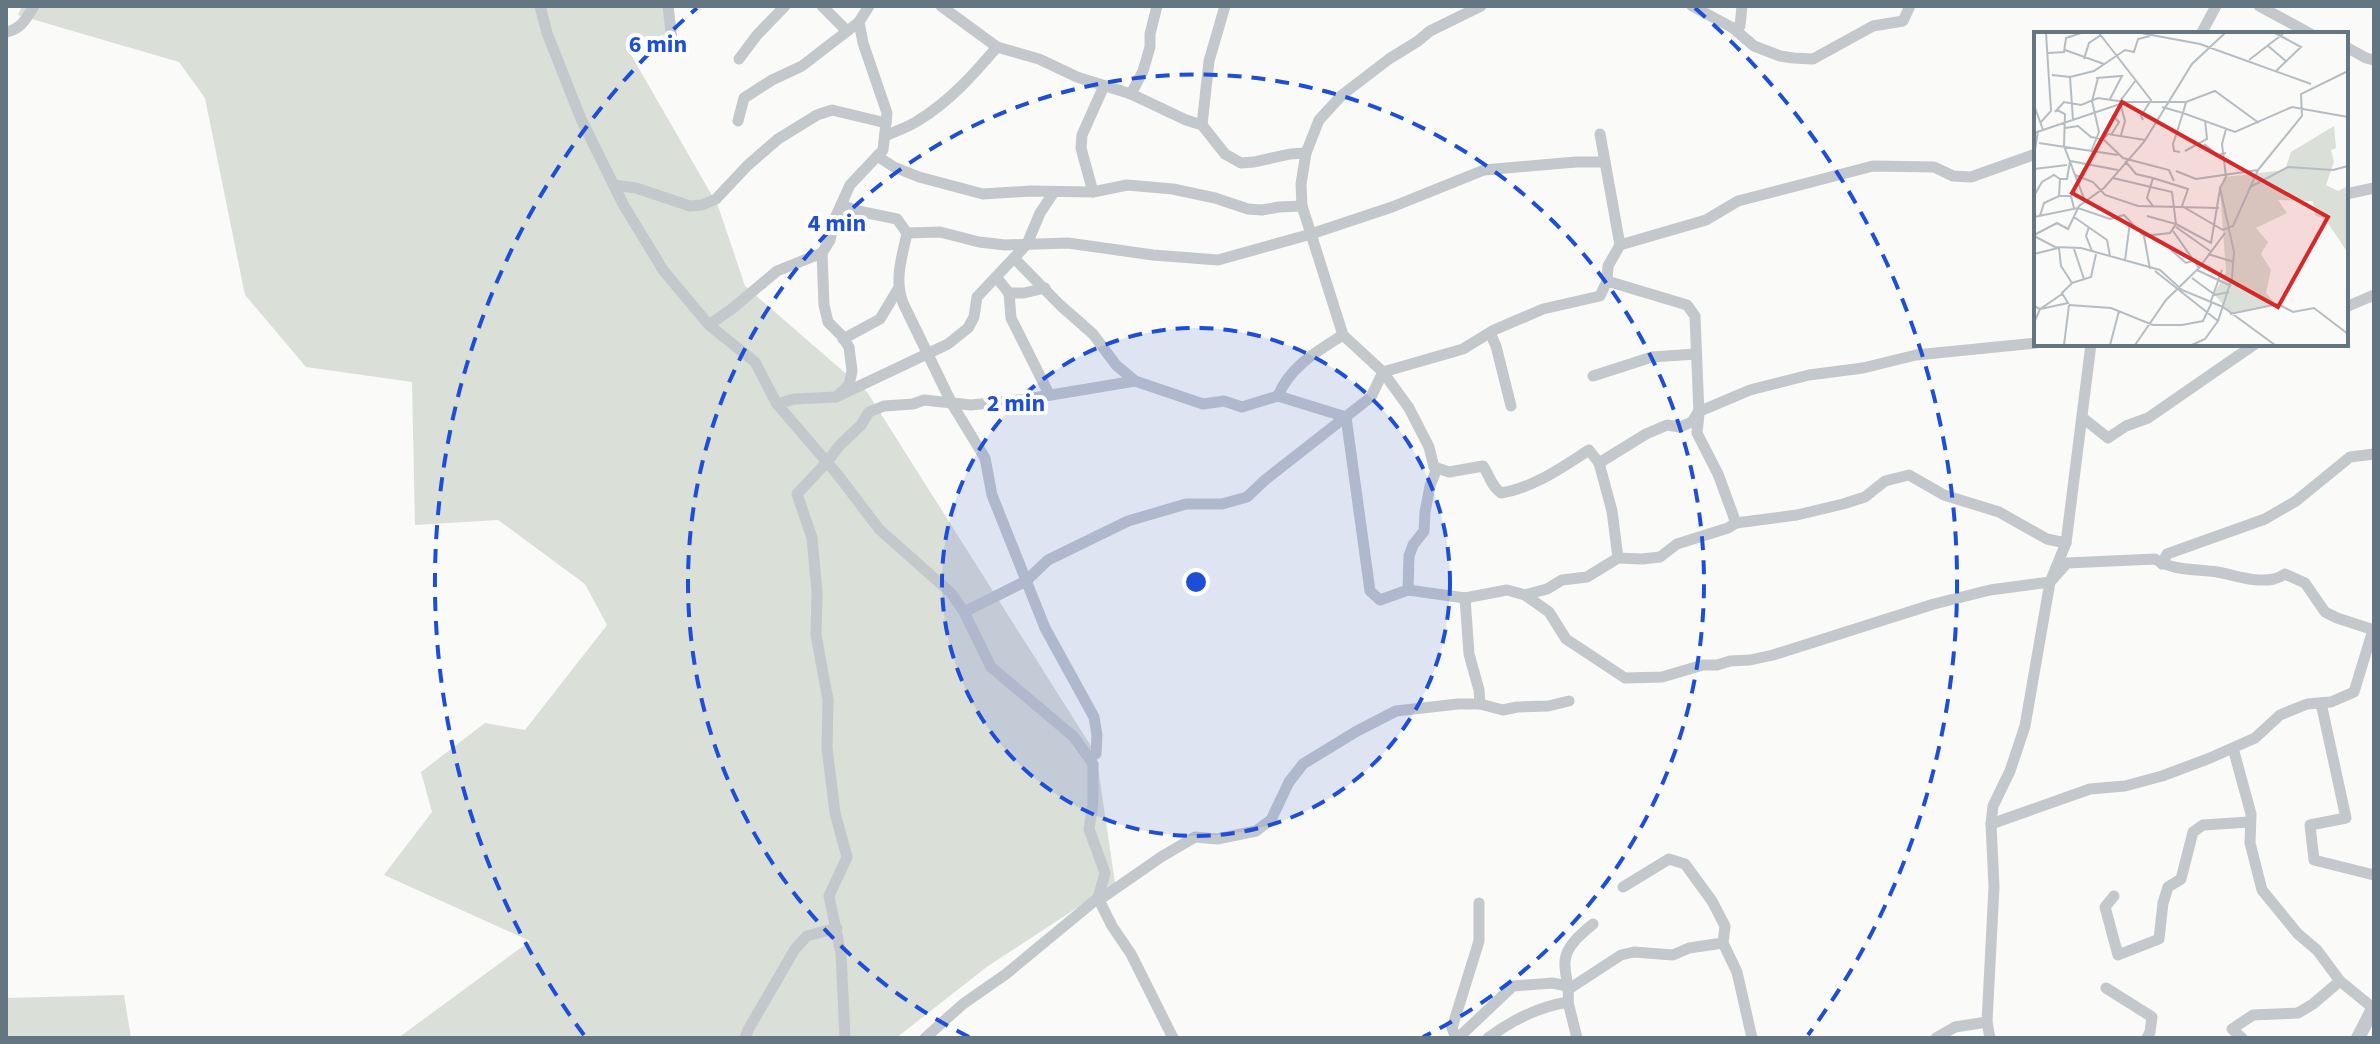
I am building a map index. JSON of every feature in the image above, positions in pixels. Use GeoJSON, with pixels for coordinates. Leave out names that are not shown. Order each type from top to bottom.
{"type":"FeatureCollection","features":[{"type":"Feature","properties":{"kind":"street"},"geometry":{"type":"LineString","coordinates":[[6,32],[24,23],[34,6]]}},
{"type":"Feature","properties":{"kind":"street"},"geometry":{"type":"LineString","coordinates":[[540,6],[547,33],[581,119],[614,185],[663,270],[709,325],[755,362],[777,404],[879,529],[951,593],[964,612],[991,667],[1074,737],[1093,764],[1093,804],[1089,829],[1105,873],[1098,898],[1138,967],[1173,1038]]}},
{"type":"Feature","properties":{"kind":"street"},"geometry":{"type":"LineString","coordinates":[[668,6],[673,49]]}},
{"type":"Feature","properties":{"kind":"street"},"geometry":{"type":"LineString","coordinates":[[739,59],[785,6]]}},
{"type":"Feature","properties":{"kind":"street"},"geometry":{"type":"LineString","coordinates":[[822,6],[847,31]]}},
{"type":"Feature","properties":{"kind":"street"},"geometry":{"type":"LineString","coordinates":[[738,121],[744,98],[802,66],[859,22],[869,6]]}},
{"type":"Feature","properties":{"kind":"street"},"geometry":{"type":"LineString","coordinates":[[949,10],[964,6]]}},
{"type":"Feature","properties":{"kind":"street"},"geometry":{"type":"LineString","coordinates":[[1131,94],[1143,71],[1157,6]]}},
{"type":"Feature","properties":{"kind":"street"},"geometry":{"type":"LineString","coordinates":[[1202,125],[1209,61],[1225,6]]}},
{"type":"Feature","properties":{"kind":"street"},"geometry":{"type":"LineString","coordinates":[[1481,6],[1430,31],[1342,95],[1319,120],[1306,153],[1301,184],[1302,206],[1343,335],[1383,372],[1413,415],[1429,447],[1434,467],[1449,472],[1483,466],[1493,488],[1501,493],[1520,490],[1589,450],[1599,463],[1612,511],[1618,558]]}},
{"type":"Feature","properties":{"kind":"street"},"geometry":{"type":"LineString","coordinates":[[1692,6],[1733,28],[1754,46],[1780,56],[1813,59],[1873,26],[1903,21],[1910,6]]}},
{"type":"Feature","properties":{"kind":"street"},"geometry":{"type":"LineString","coordinates":[[1733,28],[1740,26],[1742,6]]}},
{"type":"Feature","properties":{"kind":"street"},"geometry":{"type":"LineString","coordinates":[[2202,32],[2216,6]]}},
{"type":"Feature","properties":{"kind":"street"},"geometry":{"type":"LineString","coordinates":[[2259,6],[2307,32]]}},
{"type":"Feature","properties":{"kind":"street"},"geometry":{"type":"LineString","coordinates":[[949,10],[997,47],[1039,59],[1077,77],[1131,94],[1202,125],[1225,154],[1241,163],[1306,153]]}},
{"type":"Feature","properties":{"kind":"street"},"geometry":{"type":"LineString","coordinates":[[836,397],[849,385],[852,371],[849,347],[828,322],[824,305],[822,253],[830,240],[850,185],[883,150],[887,113],[859,22]]}},
{"type":"Feature","properties":{"kind":"street"},"geometry":{"type":"LineString","coordinates":[[885,136],[919,121],[945,101],[970,79],[997,47]]}},
{"type":"Feature","properties":{"kind":"street"},"geometry":{"type":"LineString","coordinates":[[2348,48],[2366,58],[2374,57]]}},
{"type":"Feature","properties":{"kind":"street"},"geometry":{"type":"LineString","coordinates":[[1093,192],[1081,148],[1082,135],[1104,86]]}},
{"type":"Feature","properties":{"kind":"street"},"geometry":{"type":"LineString","coordinates":[[614,185],[636,188],[690,206],[702,205],[716,199],[778,139],[817,115],[832,110],[886,123]]}},
{"type":"Feature","properties":{"kind":"street"},"geometry":{"type":"LineString","coordinates":[[964,612],[1026,581],[1048,560],[1128,521],[1186,504],[1222,504],[1247,497],[1371,397],[1383,372],[1463,349],[1543,309],[1600,296],[1607,281],[1608,266],[1620,245],[1600,134]]}},
{"type":"Feature","properties":{"kind":"street"},"geometry":{"type":"LineString","coordinates":[[1620,245],[1706,220],[1738,201],[1873,166],[1934,167],[1953,176],[1971,177],[2034,155]]}},
{"type":"Feature","properties":{"kind":"street"},"geometry":{"type":"LineString","coordinates":[[877,156],[919,177],[983,194],[1093,192],[1127,185],[1173,189],[1248,209],[1302,206]]}},
{"type":"Feature","properties":{"kind":"street"},"geometry":{"type":"LineString","coordinates":[[907,233],[940,232],[979,242],[1068,243],[1218,260],[1392,207],[1484,170],[1550,163],[1605,162]]}},
{"type":"Feature","properties":{"kind":"street"},"geometry":{"type":"LineString","coordinates":[[2348,194],[2374,188]]}},
{"type":"Feature","properties":{"kind":"street"},"geometry":{"type":"LineString","coordinates":[[777,404],[794,399],[836,397],[948,344],[968,328],[974,317],[977,297],[1027,244],[1040,213],[1054,192]]}},
{"type":"Feature","properties":{"kind":"street"},"geometry":{"type":"LineString","coordinates":[[841,205],[897,219],[907,233],[898,289],[952,404],[985,458],[992,495],[1045,628],[1094,717],[1096,754]]}},
{"type":"Feature","properties":{"kind":"street"},"geometry":{"type":"LineString","coordinates":[[709,325],[777,271],[822,253]]}},
{"type":"Feature","properties":{"kind":"street"},"geometry":{"type":"LineString","coordinates":[[1015,259],[1093,334],[1116,365],[1135,381],[1203,404],[1224,401],[1242,407],[1278,396],[1346,417]]}},
{"type":"Feature","properties":{"kind":"street"},"geometry":{"type":"LineString","coordinates":[[996,277],[1009,293],[1011,318],[1049,394]]}},
{"type":"Feature","properties":{"kind":"street"},"geometry":{"type":"LineString","coordinates":[[1607,281],[1687,305],[1695,316],[1697,433],[1718,474],[1736,523]]}},
{"type":"Feature","properties":{"kind":"street"},"geometry":{"type":"LineString","coordinates":[[1009,293],[1045,288]]}},
{"type":"Feature","properties":{"kind":"street"},"geometry":{"type":"LineString","coordinates":[[843,339],[880,319],[898,289]]}},
{"type":"Feature","properties":{"kind":"street"},"geometry":{"type":"LineString","coordinates":[[2348,306],[2374,295]]}},
{"type":"Feature","properties":{"kind":"street"},"geometry":{"type":"LineString","coordinates":[[1490,333],[1511,406]]}},
{"type":"Feature","properties":{"kind":"street"},"geometry":{"type":"LineString","coordinates":[[1278,396],[1295,369],[1343,335]]}},
{"type":"Feature","properties":{"kind":"street"},"geometry":{"type":"LineString","coordinates":[[1599,463],[1646,434],[1667,425],[1680,427],[1692,422],[1698,412],[1750,390],[1809,375],[1863,368],[1916,355],[2034,343]]}},
{"type":"Feature","properties":{"kind":"street"},"geometry":{"type":"LineString","coordinates":[[1990,1038],[1987,1022],[1994,887],[1993,806],[2010,771],[2025,726],[2050,582],[2066,543],[2091,346]]}},
{"type":"Feature","properties":{"kind":"street"},"geometry":{"type":"LineString","coordinates":[[2083,418],[2108,438],[2126,426],[2148,418],[2252,346]]}},
{"type":"Feature","properties":{"kind":"street"},"geometry":{"type":"LineString","coordinates":[[1593,376],[1652,357],[1696,354]]}},
{"type":"Feature","properties":{"kind":"street"},"geometry":{"type":"LineString","coordinates":[[845,1038],[841,954],[829,896],[847,857],[835,813],[827,748],[828,700],[816,635],[817,592],[812,538],[797,494],[861,425],[869,412],[884,406],[924,400],[971,405],[1135,381]]}},
{"type":"Feature","properties":{"kind":"street"},"geometry":{"type":"LineString","coordinates":[[1346,417],[1370,591],[1380,600],[1408,590],[1465,598],[1507,590],[1525,595],[1549,612],[1566,639],[1625,678],[1662,677],[1703,665],[1773,655],[1934,604],[1990,590],[2050,582],[2067,563],[2155,559],[2162,564],[2249,579],[2273,579],[2285,574],[2305,583],[2325,612],[2373,630],[2354,692],[2331,702],[2307,704],[2280,715],[2255,738],[2155,778],[2125,786],[2090,789],[1991,824]]}},
{"type":"Feature","properties":{"kind":"street"},"geometry":{"type":"LineString","coordinates":[[2162,564],[2167,554],[2265,519],[2296,501],[2350,457],[2374,454]]}},
{"type":"Feature","properties":{"kind":"street"},"geometry":{"type":"LineString","coordinates":[[1408,590],[1409,556],[1424,531],[1430,486],[1437,468]]}},
{"type":"Feature","properties":{"kind":"street"},"geometry":{"type":"LineString","coordinates":[[1525,595],[1547,589],[1562,580],[1587,577],[1618,558],[1660,557],[1677,544],[1736,523],[1797,515],[1843,504],[1865,497],[1885,481],[1909,475],[1944,495],[1999,512],[2047,539],[2066,543]]}},
{"type":"Feature","properties":{"kind":"street"},"geometry":{"type":"LineString","coordinates":[[1465,598],[1469,654],[1480,704]]}},
{"type":"Feature","properties":{"kind":"street"},"geometry":{"type":"LineString","coordinates":[[925,1038],[963,1004],[1006,974],[1098,898],[1161,857],[1195,837],[1217,839],[1256,831],[1271,820],[1289,782],[1303,764],[1357,731],[1396,711],[1458,704],[1480,704],[1503,710],[1569,701]]}},
{"type":"Feature","properties":{"kind":"street"},"geometry":{"type":"LineString","coordinates":[[2321,703],[2346,818],[2310,825],[2314,860],[2374,875]]}},
{"type":"Feature","properties":{"kind":"street"},"geometry":{"type":"LineString","coordinates":[[2233,748],[2251,814],[2250,843],[2262,890],[2298,934],[2317,950],[2340,981],[2373,1008],[2358,1038]]}},
{"type":"Feature","properties":{"kind":"street"},"geometry":{"type":"LineString","coordinates":[[2114,896],[2105,907],[2118,955],[2159,939],[2168,887],[2181,879],[2193,832],[2203,825],[2249,822]]}},
{"type":"Feature","properties":{"kind":"street"},"geometry":{"type":"LineString","coordinates":[[1623,887],[1669,859],[1685,864],[1712,901],[1725,926],[1723,943],[1737,972],[1752,1038]]}},
{"type":"Feature","properties":{"kind":"street"},"geometry":{"type":"LineString","coordinates":[[1479,903],[1479,941],[1452,1028],[1457,1038],[1513,986],[1552,983],[1572,987],[1621,955],[1634,952],[1673,955],[1689,948],[1723,943]]}},
{"type":"Feature","properties":{"kind":"street"},"geometry":{"type":"LineString","coordinates":[[1577,1038],[1568,1002],[1565,961],[1569,947],[1593,924]]}},
{"type":"Feature","properties":{"kind":"street"},"geometry":{"type":"LineString","coordinates":[[745,1038],[795,949],[807,936],[837,928]]}},
{"type":"Feature","properties":{"kind":"street"},"geometry":{"type":"LineString","coordinates":[[2242,1038],[2232,1029],[2253,1015],[2298,1013],[2340,981]]}},
{"type":"Feature","properties":{"kind":"street"},"geometry":{"type":"LineString","coordinates":[[2106,988],[2152,1017],[2147,1038]]}},
{"type":"Feature","properties":{"kind":"street"},"geometry":{"type":"LineString","coordinates":[[1488,1038],[1510,1022],[1568,1002]]}},
{"type":"Feature","properties":{"kind":"street"},"geometry":{"type":"LineString","coordinates":[[1936,1038],[1955,1027],[1987,1022]]}},
{"type":"Feature","properties":{"kind":"shaded area"},"geometry":{"type":"Polygon","coordinates":[[[22,6],[663,6],[667,34],[626,46],[718,206],[745,286],[867,392],[1096,754],[1115,883],[988,966],[896,1038],[398,1038],[530,941],[384,875],[432,812],[421,772],[485,723],[525,730],[607,625],[585,584],[498,520],[415,525],[412,382],[306,367],[245,295],[205,98],[179,62],[18,15],[22,6]]]}},
{"type":"Feature","properties":{"kind":"shaded area"},"geometry":{"type":"Polygon","coordinates":[[[124,995],[131,1038],[6,1038],[6,998],[124,995]]]}}]}
